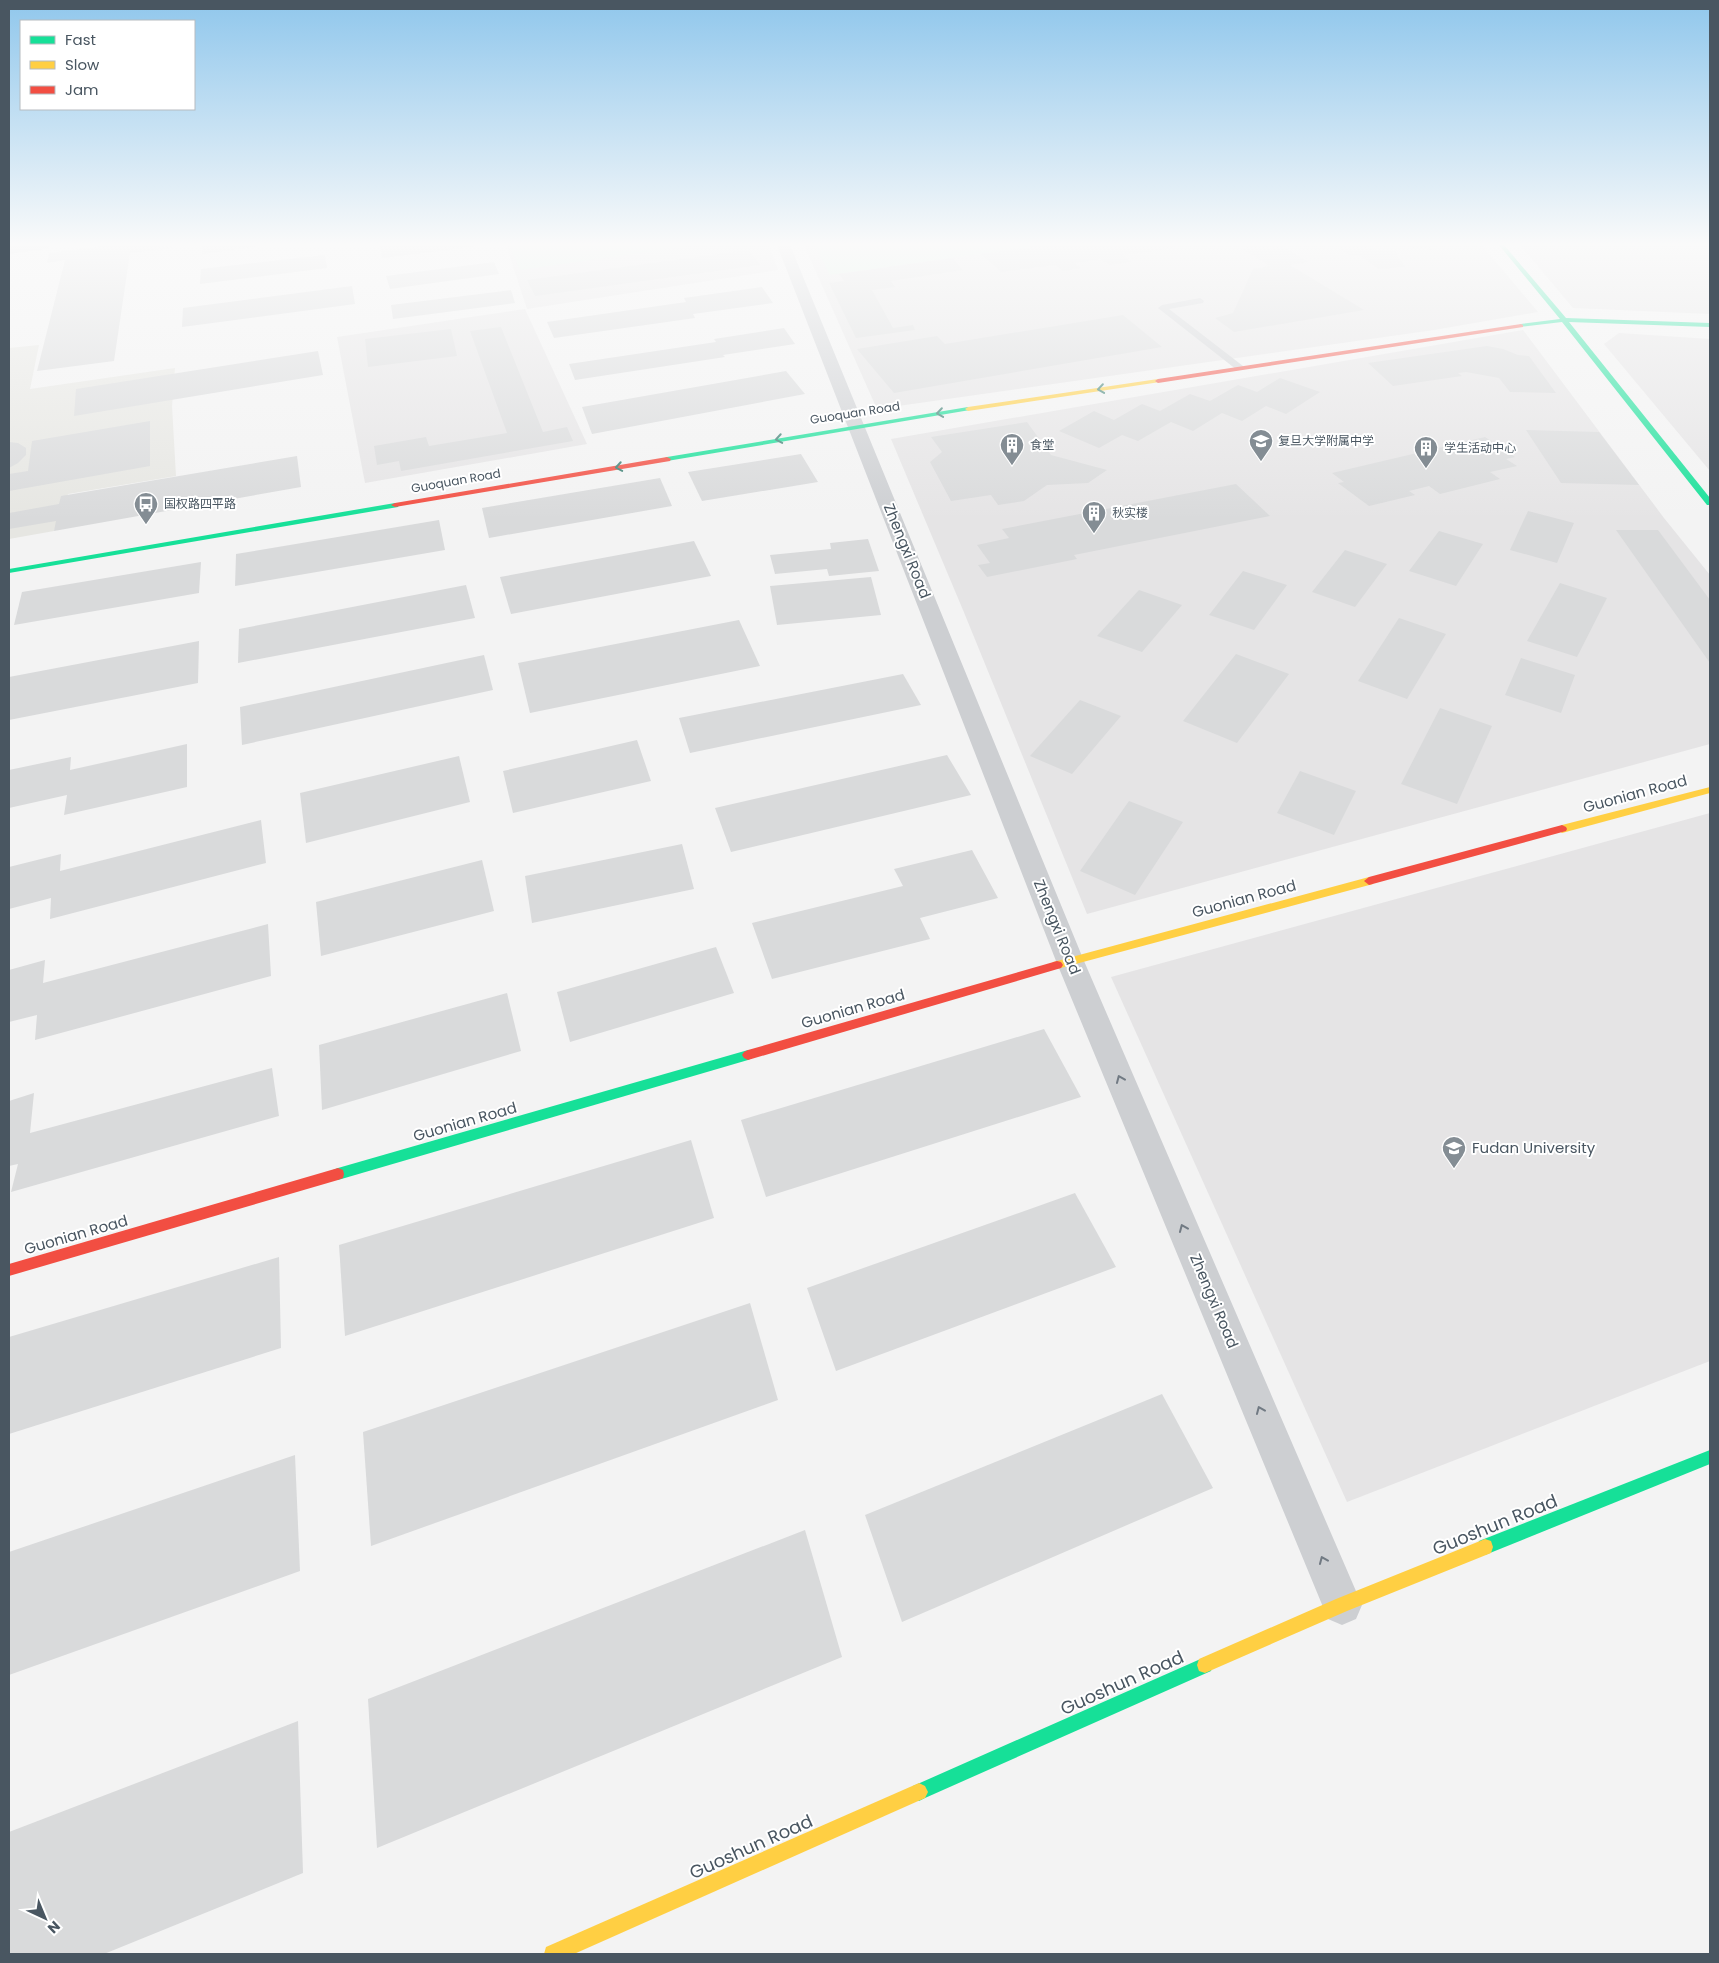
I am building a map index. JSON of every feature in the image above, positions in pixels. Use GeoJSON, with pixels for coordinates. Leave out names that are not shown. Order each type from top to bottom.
{"type":"FeatureCollection","features":[{"type":"Feature","properties":{"kind":"street","name":"Zhengxi Road"},"geometry":{"type":"LineString","coordinates":[[820,337],[1070,961],[1342,1605]]}},
{"type":"Feature","properties":{"kind":"street","name":"Guoquan Road"},"geometry":{"type":"LineString","coordinates":[[9,571],[857,426],[1452,337]]}},
{"type":"Feature","properties":{"kind":"street"},"geometry":{"type":"LineString","coordinates":[[1577,337],[1710,503]]}},
{"type":"Feature","properties":{"kind":"street","name":"Guonian Road"},"geometry":{"type":"LineString","coordinates":[[9,1270],[1070,961],[1710,790]]}},
{"type":"Feature","properties":{"kind":"street","name":"Guoshun Road"},"geometry":{"type":"LineString","coordinates":[[553,1954],[1342,1605],[1710,1457]]}},
{"type":"Feature","properties":{"kind":"lane"},"geometry":{"type":"LineString","coordinates":[[1199,337],[1240,368]]}},
{"type":"Feature","properties":{"kind":"shaded area"},"geometry":{"type":"Polygon","coordinates":[[[337,337],[538,337],[587,444],[365,483],[337,337]]]}},
{"type":"Feature","properties":{"kind":"shaded area"},"geometry":{"type":"Polygon","coordinates":[[[845,337],[1387,337],[877,409],[845,337]]]}},
{"type":"Feature","properties":{"kind":"shaded area"},"geometry":{"type":"Polygon","coordinates":[[[1485,337],[1528,337],[1664,518],[1710,575],[1710,744],[1087,914],[891,439],[1485,337]]]}},
{"type":"Feature","properties":{"kind":"shaded area"},"geometry":{"type":"Polygon","coordinates":[[[1614,337],[1710,339],[1710,471],[1604,344],[1614,337]]]}},
{"type":"Feature","properties":{"kind":"shaded area"},"geometry":{"type":"Polygon","coordinates":[[[39,345],[30,389],[175,368],[172,406],[176,476],[68,494],[54,531],[9,539],[9,348],[39,345]]]}},
{"type":"Feature","properties":{"kind":"shaded area","name":"Fudan University"},"geometry":{"type":"Polygon","coordinates":[[[1710,813],[1710,1361],[1347,1502],[1111,977],[1710,813]]]}},
{"type":"Feature","properties":{"kind":"building"},"geometry":{"type":"Polygon","coordinates":[[[46,337],[118,337],[114,361],[37,371],[46,337]]]}},
{"type":"Feature","properties":{"kind":"building"},"geometry":{"type":"Polygon","coordinates":[[[386,337],[453,337],[457,356],[368,367],[365,339],[386,337]]]}},
{"type":"Feature","properties":{"kind":"building"},"geometry":{"type":"Polygon","coordinates":[[[472,337],[505,337],[543,432],[567,427],[573,441],[401,471],[399,461],[377,465],[374,446],[426,437],[429,446],[507,433],[472,337]]]}},
{"type":"Feature","properties":{"kind":"building"},"geometry":{"type":"Polygon","coordinates":[[[729,337],[790,337],[795,344],[723,355],[725,357],[575,380],[569,364],[716,342],[714,339],[729,337]]]}},
{"type":"Feature","properties":{"kind":"building"},"geometry":{"type":"Polygon","coordinates":[[[933,337],[938,337],[945,344],[990,337],[1149,337],[1162,347],[894,393],[857,349],[933,337]]]}},
{"type":"Feature","properties":{"kind":"building"},"geometry":{"type":"Polygon","coordinates":[[[1487,346],[1503,349],[1518,355],[1529,356],[1556,393],[1510,392],[1499,378],[1466,372],[1458,373],[1462,376],[1393,386],[1368,363],[1487,346]]]}},
{"type":"Feature","properties":{"kind":"building"},"geometry":{"type":"Polygon","coordinates":[[[318,351],[323,375],[74,416],[76,389],[318,351]]]}},
{"type":"Feature","properties":{"kind":"building"},"geometry":{"type":"Polygon","coordinates":[[[786,371],[805,394],[592,434],[582,407],[786,371]]]}},
{"type":"Feature","properties":{"kind":"building"},"geometry":{"type":"Polygon","coordinates":[[[1280,378],[1320,392],[1286,414],[1266,406],[1242,421],[1222,413],[1193,431],[1171,422],[1138,441],[1122,435],[1099,448],[1059,431],[1094,411],[1114,420],[1142,404],[1160,411],[1190,394],[1210,401],[1238,385],[1257,392],[1280,378]]]}},
{"type":"Feature","properties":{"kind":"building"},"geometry":{"type":"Polygon","coordinates":[[[150,421],[150,466],[9,491],[9,474],[28,471],[32,441],[150,421]]]}},
{"type":"Feature","properties":{"kind":"building","name":"食堂"},"geometry":{"type":"Polygon","coordinates":[[[1027,422],[1051,455],[1107,470],[1088,483],[1047,485],[1024,501],[998,505],[991,495],[951,501],[930,462],[942,452],[931,437],[1027,422]]]}},
{"type":"Feature","properties":{"kind":"building"},"geometry":{"type":"Polygon","coordinates":[[[1526,430],[1599,432],[1639,485],[1561,483],[1526,430]]]}},
{"type":"Feature","properties":{"kind":"building","name":"学生活动中心"},"geometry":{"type":"Polygon","coordinates":[[[1485,437],[1515,457],[1506,459],[1517,466],[1490,472],[1500,479],[1440,494],[1429,486],[1409,491],[1415,495],[1369,506],[1338,483],[1344,482],[1332,473],[1485,437]]]}},
{"type":"Feature","properties":{"kind":"building"},"geometry":{"type":"Polygon","coordinates":[[[9,442],[18,443],[26,448],[26,455],[9,468],[9,442]]]}},
{"type":"Feature","properties":{"kind":"building"},"geometry":{"type":"Polygon","coordinates":[[[801,454],[818,482],[702,501],[688,472],[801,454]]]}},
{"type":"Feature","properties":{"kind":"building"},"geometry":{"type":"Polygon","coordinates":[[[297,456],[301,487],[54,531],[56,521],[9,529],[9,513],[59,504],[61,496],[297,456]]]}},
{"type":"Feature","properties":{"kind":"building"},"geometry":{"type":"Polygon","coordinates":[[[660,478],[672,506],[489,538],[482,508],[660,478]]]}},
{"type":"Feature","properties":{"kind":"building","name":"秋实楼"},"geometry":{"type":"Polygon","coordinates":[[[1236,484],[1270,516],[1074,555],[1077,559],[987,577],[978,565],[990,563],[977,545],[1009,538],[1002,529],[1236,484]]]}},
{"type":"Feature","properties":{"kind":"building"},"geometry":{"type":"Polygon","coordinates":[[[1528,511],[1574,523],[1557,563],[1510,550],[1528,511]]]}},
{"type":"Feature","properties":{"kind":"building"},"geometry":{"type":"Polygon","coordinates":[[[439,520],[445,550],[235,586],[236,554],[439,520]]]}},
{"type":"Feature","properties":{"kind":"building"},"geometry":{"type":"Polygon","coordinates":[[[1616,530],[1658,530],[1710,600],[1710,663],[1616,530]]]}},
{"type":"Feature","properties":{"kind":"building"},"geometry":{"type":"Polygon","coordinates":[[[1439,531],[1483,544],[1456,586],[1409,571],[1439,531]]]}},
{"type":"Feature","properties":{"kind":"building"},"geometry":{"type":"Polygon","coordinates":[[[868,539],[879,571],[829,576],[827,569],[775,574],[770,555],[831,549],[830,543],[868,539]]]}},
{"type":"Feature","properties":{"kind":"building"},"geometry":{"type":"Polygon","coordinates":[[[694,541],[711,576],[511,614],[500,577],[694,541]]]}},
{"type":"Feature","properties":{"kind":"building"},"geometry":{"type":"Polygon","coordinates":[[[1345,550],[1387,564],[1355,607],[1312,592],[1345,550]]]}},
{"type":"Feature","properties":{"kind":"building"},"geometry":{"type":"Polygon","coordinates":[[[201,562],[199,593],[14,625],[22,592],[201,562]]]}},
{"type":"Feature","properties":{"kind":"building"},"geometry":{"type":"Polygon","coordinates":[[[1243,571],[1287,585],[1254,630],[1209,615],[1243,571]]]}},
{"type":"Feature","properties":{"kind":"building"},"geometry":{"type":"Polygon","coordinates":[[[871,577],[881,615],[777,625],[770,586],[871,577]]]}},
{"type":"Feature","properties":{"kind":"building"},"geometry":{"type":"Polygon","coordinates":[[[1560,583],[1607,598],[1577,657],[1527,641],[1560,583]]]}},
{"type":"Feature","properties":{"kind":"building"},"geometry":{"type":"Polygon","coordinates":[[[466,585],[475,618],[238,663],[239,629],[466,585]]]}},
{"type":"Feature","properties":{"kind":"building"},"geometry":{"type":"Polygon","coordinates":[[[1139,590],[1182,605],[1142,652],[1097,636],[1139,590]]]}},
{"type":"Feature","properties":{"kind":"building"},"geometry":{"type":"Polygon","coordinates":[[[1399,618],[1446,634],[1407,699],[1358,681],[1399,618]]]}},
{"type":"Feature","properties":{"kind":"building"},"geometry":{"type":"Polygon","coordinates":[[[739,620],[760,666],[530,713],[518,663],[739,620]]]}},
{"type":"Feature","properties":{"kind":"building"},"geometry":{"type":"Polygon","coordinates":[[[199,641],[198,683],[9,720],[9,677],[199,641]]]}},
{"type":"Feature","properties":{"kind":"building"},"geometry":{"type":"Polygon","coordinates":[[[1236,654],[1289,674],[1237,743],[1183,721],[1236,654]]]}},
{"type":"Feature","properties":{"kind":"building"},"geometry":{"type":"Polygon","coordinates":[[[484,655],[493,690],[242,745],[240,707],[484,655]]]}},
{"type":"Feature","properties":{"kind":"building"},"geometry":{"type":"Polygon","coordinates":[[[1521,658],[1575,675],[1561,713],[1505,695],[1521,658]]]}},
{"type":"Feature","properties":{"kind":"building"},"geometry":{"type":"Polygon","coordinates":[[[903,674],[921,705],[690,753],[679,718],[903,674]]]}},
{"type":"Feature","properties":{"kind":"building"},"geometry":{"type":"Polygon","coordinates":[[[1080,700],[1121,716],[1072,774],[1030,756],[1080,700]]]}},
{"type":"Feature","properties":{"kind":"building"},"geometry":{"type":"Polygon","coordinates":[[[1440,708],[1492,726],[1457,804],[1401,784],[1440,708]]]}},
{"type":"Feature","properties":{"kind":"building"},"geometry":{"type":"Polygon","coordinates":[[[637,740],[651,781],[513,813],[503,771],[637,740]]]}},
{"type":"Feature","properties":{"kind":"building"},"geometry":{"type":"Polygon","coordinates":[[[187,744],[187,787],[64,815],[67,795],[9,808],[9,770],[71,757],[70,770],[187,744]]]}},
{"type":"Feature","properties":{"kind":"building"},"geometry":{"type":"Polygon","coordinates":[[[947,755],[971,795],[731,852],[715,808],[947,755]]]}},
{"type":"Feature","properties":{"kind":"building"},"geometry":{"type":"Polygon","coordinates":[[[459,756],[470,802],[306,843],[300,793],[459,756]]]}},
{"type":"Feature","properties":{"kind":"building"},"geometry":{"type":"Polygon","coordinates":[[[1300,771],[1356,791],[1334,835],[1277,813],[1300,771]]]}},
{"type":"Feature","properties":{"kind":"building"},"geometry":{"type":"Polygon","coordinates":[[[1129,801],[1183,822],[1135,895],[1080,871],[1129,801]]]}},
{"type":"Feature","properties":{"kind":"building"},"geometry":{"type":"Polygon","coordinates":[[[261,820],[266,863],[50,919],[51,898],[9,909],[9,867],[61,854],[60,871],[261,820]]]}},
{"type":"Feature","properties":{"kind":"building"},"geometry":{"type":"Polygon","coordinates":[[[682,844],[694,889],[532,923],[525,876],[682,844]]]}},
{"type":"Feature","properties":{"kind":"building"},"geometry":{"type":"Polygon","coordinates":[[[972,850],[998,898],[920,918],[930,939],[772,979],[752,923],[903,886],[894,869],[972,850]]]}},
{"type":"Feature","properties":{"kind":"building"},"geometry":{"type":"Polygon","coordinates":[[[482,860],[494,911],[321,956],[316,902],[482,860]]]}},
{"type":"Feature","properties":{"kind":"building"},"geometry":{"type":"Polygon","coordinates":[[[268,924],[271,976],[35,1040],[37,1015],[9,1022],[9,970],[45,960],[43,983],[268,924]]]}},
{"type":"Feature","properties":{"kind":"building"},"geometry":{"type":"Polygon","coordinates":[[[716,947],[734,993],[570,1042],[557,992],[716,947]]]}},
{"type":"Feature","properties":{"kind":"building"},"geometry":{"type":"Polygon","coordinates":[[[507,993],[521,1051],[322,1110],[319,1045],[507,993]]]}},
{"type":"Feature","properties":{"kind":"building"},"geometry":{"type":"Polygon","coordinates":[[[1044,1029],[1081,1097],[766,1197],[741,1120],[1044,1029]]]}},
{"type":"Feature","properties":{"kind":"building"},"geometry":{"type":"Polygon","coordinates":[[[272,1068],[279,1116],[11,1192],[18,1164],[9,1166],[9,1101],[34,1093],[30,1133],[272,1068]]]}},
{"type":"Feature","properties":{"kind":"building"},"geometry":{"type":"Polygon","coordinates":[[[691,1140],[714,1218],[345,1336],[339,1245],[691,1140]]]}},
{"type":"Feature","properties":{"kind":"building"},"geometry":{"type":"Polygon","coordinates":[[[1075,1193],[1116,1267],[836,1371],[807,1288],[1075,1193]]]}},
{"type":"Feature","properties":{"kind":"building"},"geometry":{"type":"Polygon","coordinates":[[[279,1257],[281,1348],[9,1434],[9,1337],[279,1257]]]}},
{"type":"Feature","properties":{"kind":"building"},"geometry":{"type":"Polygon","coordinates":[[[750,1303],[778,1400],[371,1546],[363,1432],[750,1303]]]}},
{"type":"Feature","properties":{"kind":"building"},"geometry":{"type":"Polygon","coordinates":[[[1162,1394],[1213,1488],[902,1622],[865,1515],[1162,1394]]]}},
{"type":"Feature","properties":{"kind":"building"},"geometry":{"type":"Polygon","coordinates":[[[295,1455],[300,1571],[9,1675],[9,1552],[295,1455]]]}},
{"type":"Feature","properties":{"kind":"building"},"geometry":{"type":"Polygon","coordinates":[[[805,1530],[842,1657],[377,1848],[368,1699],[805,1530]]]}},
{"type":"Feature","properties":{"kind":"building"},"geometry":{"type":"Polygon","coordinates":[[[298,1721],[303,1873],[104,1954],[9,1954],[9,1832],[298,1721]]]}},
{"type":"Feature","properties":{"kind":"traffic: fast"},"geometry":{"type":"LineString","coordinates":[[1577,337],[1710,503]]}},
{"type":"Feature","properties":{"kind":"traffic: fast"},"geometry":{"type":"LineString","coordinates":[[667,459],[968,409]]}},
{"type":"Feature","properties":{"kind":"traffic: fast"},"geometry":{"type":"LineString","coordinates":[[9,571],[395,505]]}},
{"type":"Feature","properties":{"kind":"traffic: fast"},"geometry":{"type":"LineString","coordinates":[[338,1174],[748,1055]]}},
{"type":"Feature","properties":{"kind":"traffic: fast"},"geometry":{"type":"LineString","coordinates":[[1485,1547],[1710,1457]]}},
{"type":"Feature","properties":{"kind":"traffic: fast"},"geometry":{"type":"LineString","coordinates":[[919,1792],[1205,1665]]}},
{"type":"Feature","properties":{"kind":"traffic: slow"},"geometry":{"type":"LineString","coordinates":[[968,409],[1158,381]]}},
{"type":"Feature","properties":{"kind":"traffic: slow"},"geometry":{"type":"LineString","coordinates":[[1562,829],[1710,790]]}},
{"type":"Feature","properties":{"kind":"traffic: slow"},"geometry":{"type":"LineString","coordinates":[[1057,965],[1369,881]]}},
{"type":"Feature","properties":{"kind":"traffic: slow"},"geometry":{"type":"LineString","coordinates":[[1205,1665],[1342,1605],[1485,1547]]}},
{"type":"Feature","properties":{"kind":"traffic: slow"},"geometry":{"type":"LineString","coordinates":[[553,1954],[919,1792]]}},
{"type":"Feature","properties":{"kind":"traffic: jam"},"geometry":{"type":"LineString","coordinates":[[1158,381],[1451,337]]}},
{"type":"Feature","properties":{"kind":"traffic: jam"},"geometry":{"type":"LineString","coordinates":[[395,505],[667,459]]}},
{"type":"Feature","properties":{"kind":"traffic: jam"},"geometry":{"type":"LineString","coordinates":[[1369,881],[1562,829]]}},
{"type":"Feature","properties":{"kind":"traffic: jam"},"geometry":{"type":"LineString","coordinates":[[748,1055],[1057,965]]}},
{"type":"Feature","properties":{"kind":"traffic: jam"},"geometry":{"type":"LineString","coordinates":[[9,1270],[338,1174]]}},
{"type":"Feature","properties":{"kind":"place","name":"复旦大学附属中学"},"geometry":{"type":"Point","coordinates":[1261,462]}},
{"type":"Feature","properties":{"kind":"place","name":"食堂"},"geometry":{"type":"Point","coordinates":[1012,466]}},
{"type":"Feature","properties":{"kind":"place","name":"学生活动中心"},"geometry":{"type":"Point","coordinates":[1426,469]}},
{"type":"Feature","properties":{"kind":"place","name":"国权路四平路"},"geometry":{"type":"Point","coordinates":[146,525]}},
{"type":"Feature","properties":{"kind":"place","name":"秋实楼"},"geometry":{"type":"Point","coordinates":[1094,534]}},
{"type":"Feature","properties":{"kind":"place","name":"Fudan University"},"geometry":{"type":"Point","coordinates":[1454,1169]}}]}
